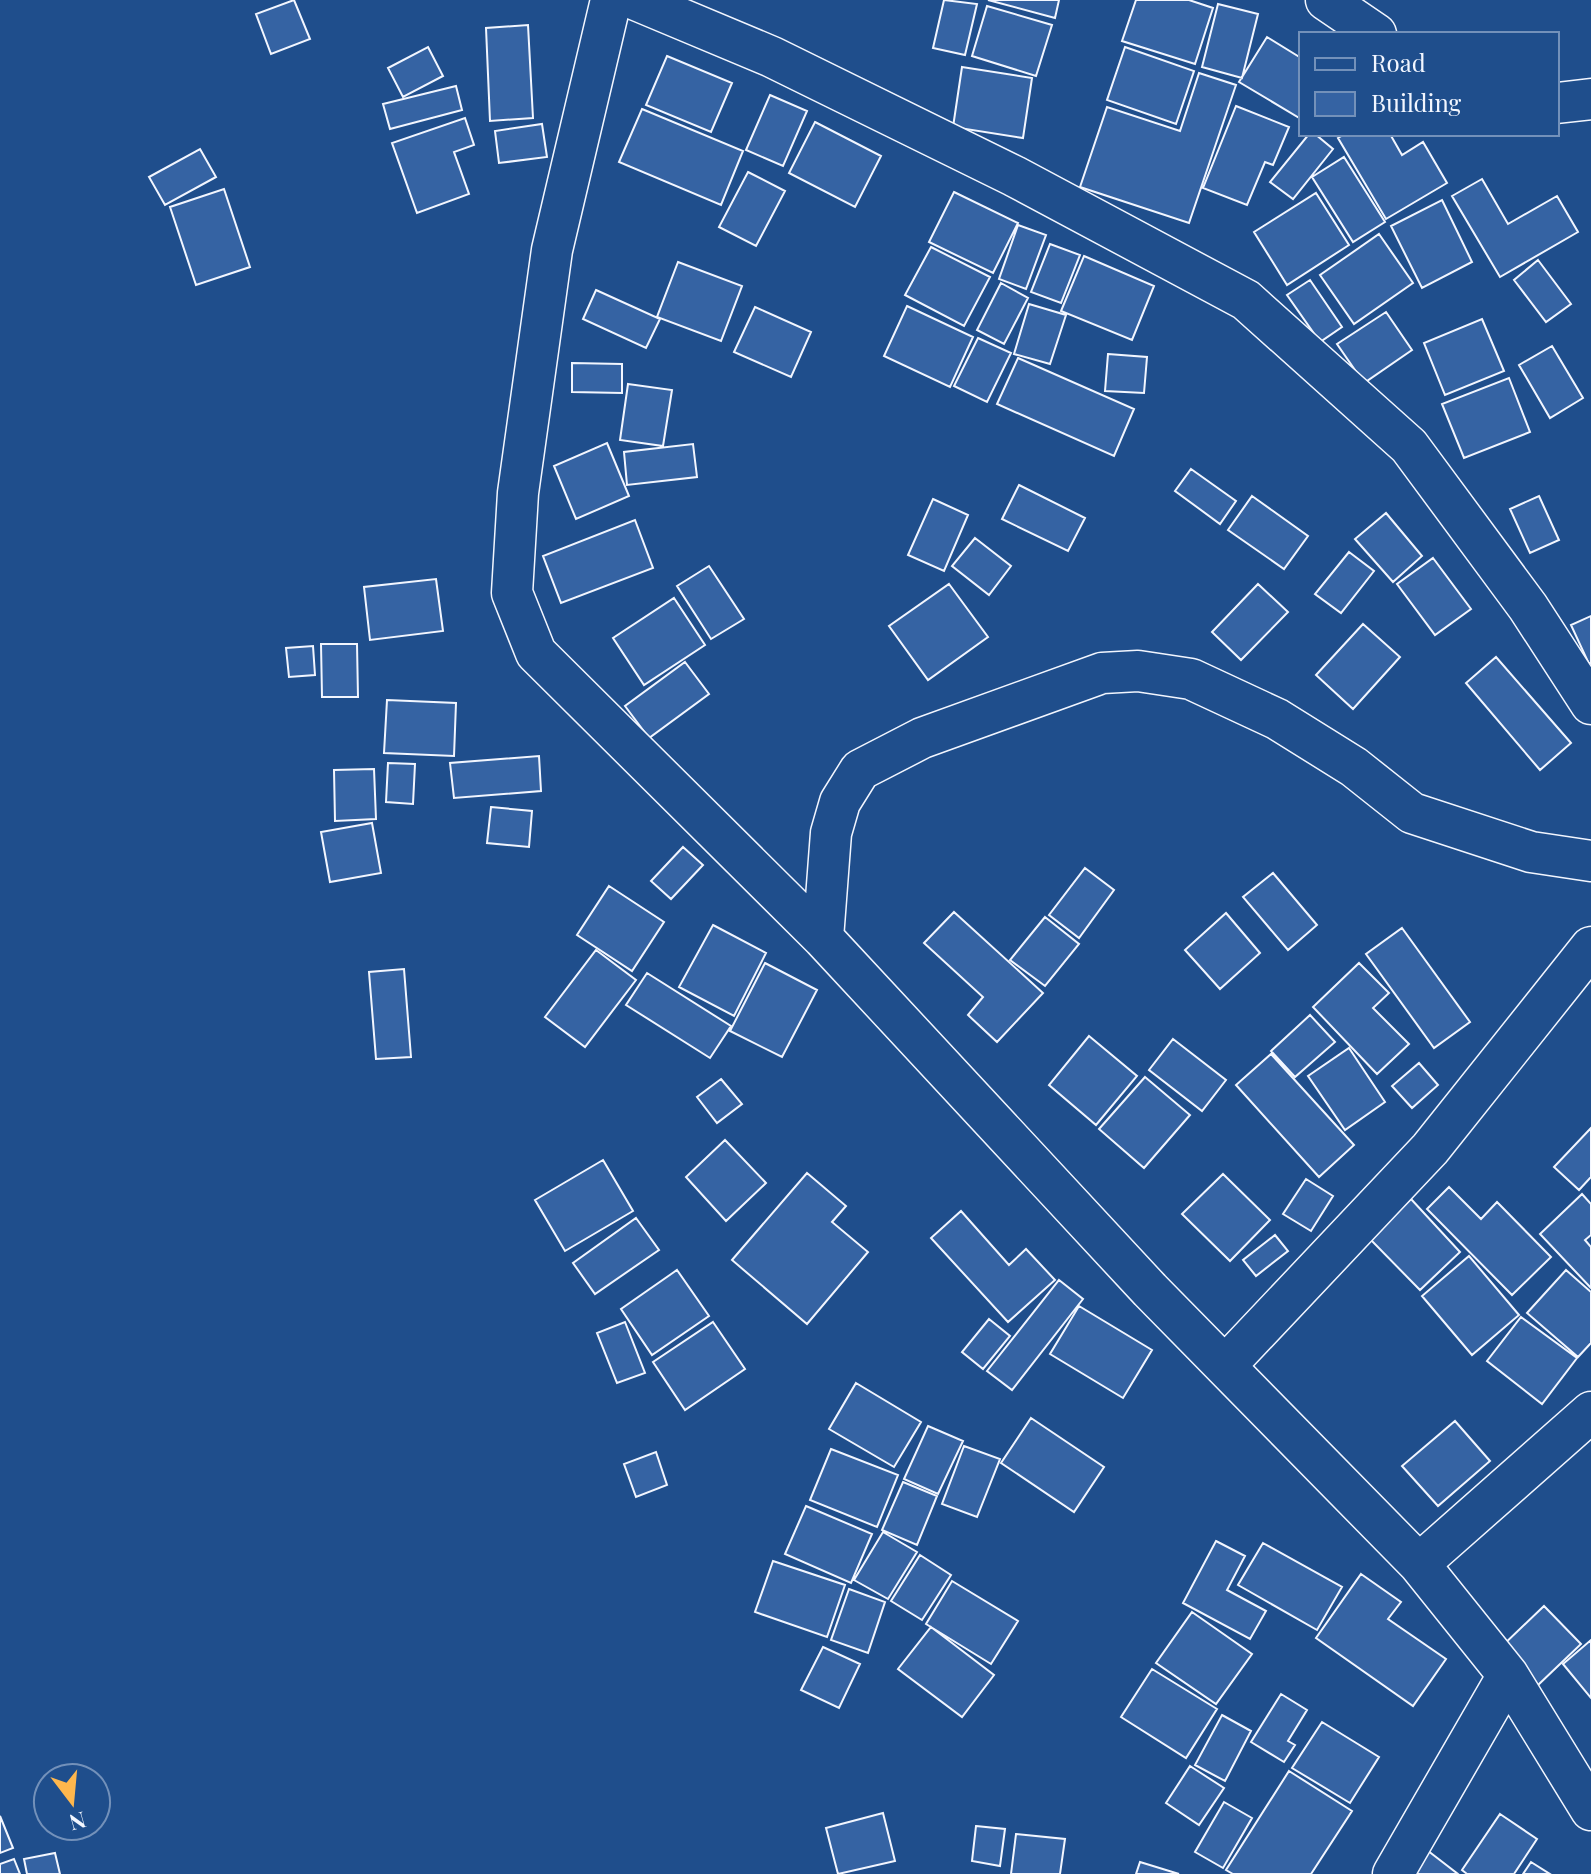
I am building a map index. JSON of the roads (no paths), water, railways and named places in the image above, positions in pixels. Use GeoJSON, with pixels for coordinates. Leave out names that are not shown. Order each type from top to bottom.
{"type":"FeatureCollection","features":[{"type":"Feature","properties":{"kind":"street"},"geometry":{"type":"LineString","coordinates":[[611,0],[552,250],[518,493],[512,593],[536,653],[823,938],[1225,1366],[1419,1564],[1508,1675],[1591,1810]]}},
{"type":"Feature","properties":{"kind":"street"},"geometry":{"type":"LineString","coordinates":[[636,0],[772,57],[1014,176],[1246,300],[1409,446],[1528,607],[1591,704]]}},
{"type":"Feature","properties":{"kind":"street"},"geometry":{"type":"LineString","coordinates":[[1326,0],[1373,32]]}},
{"type":"Feature","properties":{"kind":"street"},"geometry":{"type":"LineString","coordinates":[[1559,103],[1591,99]]}},
{"type":"Feature","properties":{"kind":"street"},"geometry":{"type":"LineString","coordinates":[[823,938],[831,833],[840,802],[860,770],[922,738],[1102,673],[1138,671],[1191,679],[1277,719],[1354,767],[1412,813],[1531,852],[1591,861]]}},
{"type":"Feature","properties":{"kind":"street"},"geometry":{"type":"LineString","coordinates":[[1225,1366],[1430,1149],[1591,947]]}},
{"type":"Feature","properties":{"kind":"street"},"geometry":{"type":"LineString","coordinates":[[1419,1564],[1591,1412]]}},
{"type":"Feature","properties":{"kind":"street"},"geometry":{"type":"LineString","coordinates":[[1393,1874],[1508,1675]]}}]}
